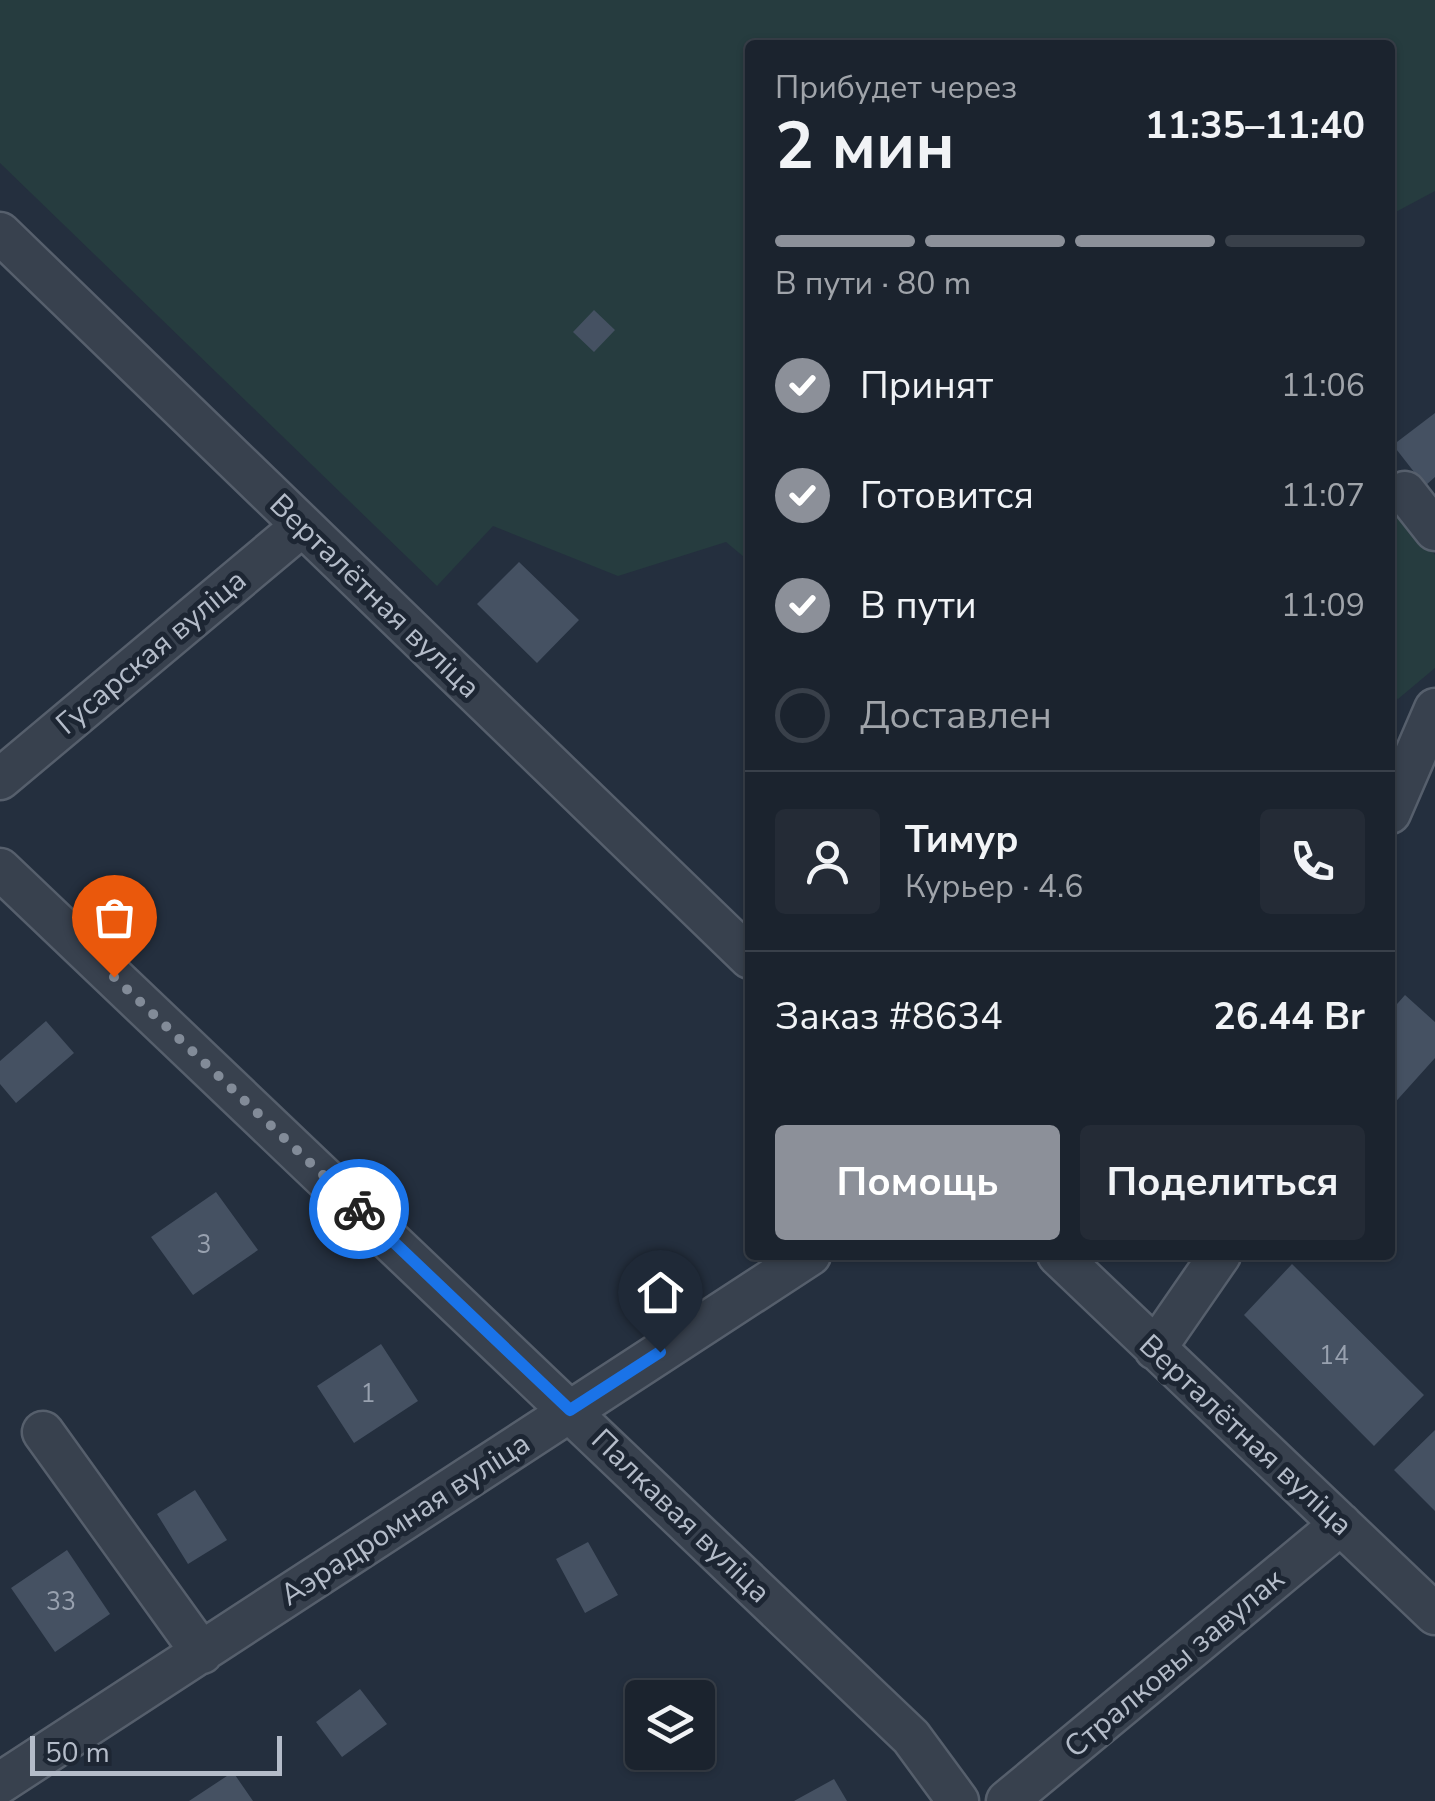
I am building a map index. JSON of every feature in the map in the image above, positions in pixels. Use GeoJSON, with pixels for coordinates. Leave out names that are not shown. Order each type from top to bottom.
{"type":"FeatureCollection","features":[{"type":"Feature","properties":{"kind":"street","name":"Верталётная вуліца"},"geometry":{"type":"LineString","coordinates":[[0,233],[745,953]]}},
{"type":"Feature","properties":{"kind":"street"},"geometry":{"type":"LineString","coordinates":[[1405,492],[1435,530]]}},
{"type":"Feature","properties":{"kind":"street","name":"Гусарская вуліца"},"geometry":{"type":"LineString","coordinates":[[0,779],[302,526]]}},
{"type":"Feature","properties":{"kind":"street"},"geometry":{"type":"LineString","coordinates":[[1395,801],[1435,709]]}},
{"type":"Feature","properties":{"kind":"street","name":"Палкавая вуліца"},"geometry":{"type":"LineString","coordinates":[[0,869],[911,1737],[958,1801]]}},
{"type":"Feature","properties":{"kind":"street","name":"Аэрадромная вуліца"},"geometry":{"type":"LineString","coordinates":[[0,1782],[802,1260]]}},
{"type":"Feature","properties":{"kind":"street","name":"Верталётная вуліца"},"geometry":{"type":"LineString","coordinates":[[1063,1260],[1435,1614]]}},
{"type":"Feature","properties":{"kind":"street"},"geometry":{"type":"LineString","coordinates":[[1156,1349],[1217,1260]]}},
{"type":"Feature","properties":{"kind":"street"},"geometry":{"type":"LineString","coordinates":[[43,1432],[202,1653]]}},
{"type":"Feature","properties":{"kind":"street","name":"Стралковы завулак"},"geometry":{"type":"LineString","coordinates":[[1007,1801],[1341,1524]]}},
{"type":"Feature","properties":{"kind":"green space"},"geometry":{"type":"Polygon","coordinates":[[[0,0],[1435,0],[1435,191],[1395,212],[1395,40],[745,40],[745,558],[726,542],[618,576],[493,526],[437,586],[0,163],[0,0]]]}},
{"type":"Feature","properties":{"kind":"green space"},"geometry":{"type":"Polygon","coordinates":[[[1395,504],[1435,555],[1435,668],[1398,699],[1395,504]]]}},
{"type":"Feature","properties":{"kind":"building"},"geometry":{"type":"Polygon","coordinates":[[[594,310],[615,330],[594,352],[573,332],[594,310]]]}},
{"type":"Feature","properties":{"kind":"building"},"geometry":{"type":"Polygon","coordinates":[[[1435,413],[1435,477],[1425,486],[1395,443],[1435,413]]]}},
{"type":"Feature","properties":{"kind":"building"},"geometry":{"type":"Polygon","coordinates":[[[519,562],[579,620],[537,663],[477,604],[519,562]]]}},
{"type":"Feature","properties":{"kind":"building"},"geometry":{"type":"Polygon","coordinates":[[[1405,995],[1435,1022],[1435,1058],[1395,1102],[1395,1006],[1405,995]]]}},
{"type":"Feature","properties":{"kind":"building"},"geometry":{"type":"Polygon","coordinates":[[[46,1021],[74,1053],[16,1103],[0,1084],[0,1061],[46,1021]]]}},
{"type":"Feature","properties":{"kind":"building"},"geometry":{"type":"Polygon","coordinates":[[[216,1192],[258,1250],[193,1295],[151,1237],[216,1192]]]}},
{"type":"Feature","properties":{"kind":"building"},"geometry":{"type":"Polygon","coordinates":[[[1292,1264],[1424,1395],[1374,1446],[1244,1315],[1292,1264]]]}},
{"type":"Feature","properties":{"kind":"building"},"geometry":{"type":"Polygon","coordinates":[[[381,1344],[418,1401],[354,1443],[317,1386],[381,1344]]]}},
{"type":"Feature","properties":{"kind":"building"},"geometry":{"type":"Polygon","coordinates":[[[1435,1430],[1435,1511],[1394,1470],[1435,1430]]]}},
{"type":"Feature","properties":{"kind":"building"},"geometry":{"type":"Polygon","coordinates":[[[195,1490],[227,1540],[188,1564],[157,1514],[195,1490]]]}},
{"type":"Feature","properties":{"kind":"building"},"geometry":{"type":"Polygon","coordinates":[[[588,1542],[618,1595],[585,1613],[556,1559],[588,1542]]]}},
{"type":"Feature","properties":{"kind":"building"},"geometry":{"type":"Polygon","coordinates":[[[67,1550],[110,1614],[55,1652],[11,1588],[67,1550]]]}},
{"type":"Feature","properties":{"kind":"building"},"geometry":{"type":"Polygon","coordinates":[[[360,1689],[387,1724],[342,1757],[316,1722],[360,1689]]]}},
{"type":"Feature","properties":{"kind":"building"},"geometry":{"type":"Polygon","coordinates":[[[233,1772],[253,1801],[189,1801],[233,1772]]]}},
{"type":"Feature","properties":{"kind":"building"},"geometry":{"type":"Polygon","coordinates":[[[834,1779],[847,1801],[794,1801],[834,1779]]]}},
{"type":"Feature","properties":{"kind":"way so far"},"geometry":{"type":"LineString","coordinates":[[114,977],[359,1209]]}},
{"type":"Feature","properties":{"kind":"route"},"geometry":{"type":"LineString","coordinates":[[359,1209],[570,1410],[660,1352]]}}]}
